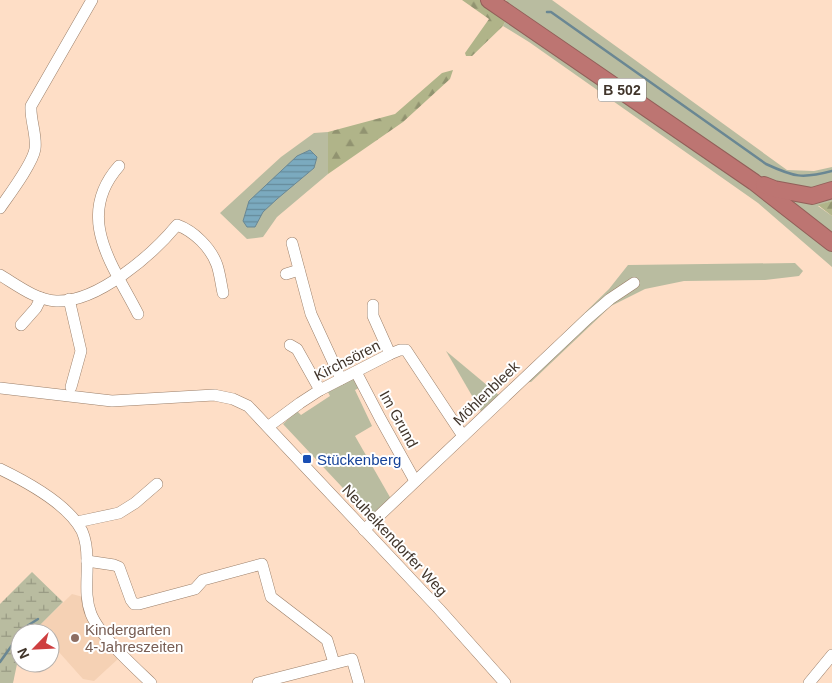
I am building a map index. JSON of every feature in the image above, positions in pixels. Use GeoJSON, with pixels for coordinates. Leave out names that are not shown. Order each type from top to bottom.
{"type":"FeatureCollection","features":[{"type":"Feature","properties":{"kind":"highway","name":"B 502"},"geometry":{"type":"LineString","coordinates":[[489,0],[754,182],[832,242]]}},
{"type":"Feature","properties":{"kind":"highway"},"geometry":{"type":"LineString","coordinates":[[754,182],[774,189],[812,196],[832,190]]}},
{"type":"Feature","properties":{"kind":"street"},"geometry":{"type":"LineString","coordinates":[[0,208],[16,186],[35,151],[35,138],[30,114],[31,106],[92,0]]}},
{"type":"Feature","properties":{"kind":"street"},"geometry":{"type":"LineString","coordinates":[[119,166],[111,175],[99,199],[98,227],[102,244],[138,314]]}},
{"type":"Feature","properties":{"kind":"street"},"geometry":{"type":"LineString","coordinates":[[0,275],[41,298],[56,301],[84,296],[119,277],[148,257],[177,225],[187,228],[206,246],[217,265],[222,293]]}},
{"type":"Feature","properties":{"kind":"street"},"geometry":{"type":"LineString","coordinates":[[292,243],[311,314],[341,379]]}},
{"type":"Feature","properties":{"kind":"street"},"geometry":{"type":"LineString","coordinates":[[286,274],[299,270]]}},
{"type":"Feature","properties":{"kind":"street","name":"Möhlenbleek"},"geometry":{"type":"LineString","coordinates":[[364,530],[595,312],[634,283]]}},
{"type":"Feature","properties":{"kind":"street"},"geometry":{"type":"LineString","coordinates":[[21,325],[36,308],[41,298]]}},
{"type":"Feature","properties":{"kind":"street"},"geometry":{"type":"LineString","coordinates":[[69,299],[81,351],[71,387]]}},
{"type":"Feature","properties":{"kind":"street"},"geometry":{"type":"LineString","coordinates":[[373,305],[373,316],[390,354]]}},
{"type":"Feature","properties":{"kind":"street"},"geometry":{"type":"LineString","coordinates":[[290,345],[297,349],[320,390]]}},
{"type":"Feature","properties":{"kind":"street","name":"Kirchsören"},"geometry":{"type":"LineString","coordinates":[[269,426],[320,390],[390,354],[406,350],[463,436]]}},
{"type":"Feature","properties":{"kind":"street","name":"Im Grund"},"geometry":{"type":"LineString","coordinates":[[356,372],[415,481]]}},
{"type":"Feature","properties":{"kind":"street","name":"Neuheikendorfer Weg"},"geometry":{"type":"LineString","coordinates":[[0,388],[112,401],[214,396],[233,399],[248,406],[269,426],[487,661],[505,683]]}},
{"type":"Feature","properties":{"kind":"street"},"geometry":{"type":"LineString","coordinates":[[0,470],[16,477],[45,495],[64,509],[77,522],[83,532],[87,546],[86,588],[88,604],[96,623],[104,635],[151,683]]}},
{"type":"Feature","properties":{"kind":"street"},"geometry":{"type":"LineString","coordinates":[[77,522],[119,513],[135,504],[157,484]]}},
{"type":"Feature","properties":{"kind":"street"},"geometry":{"type":"LineString","coordinates":[[88,562],[119,567],[134,604],[195,589],[203,580],[262,564],[271,597],[327,640],[334,663]]}},
{"type":"Feature","properties":{"kind":"street"},"geometry":{"type":"LineString","coordinates":[[810,683],[832,655]]}},
{"type":"Feature","properties":{"kind":"street"},"geometry":{"type":"LineString","coordinates":[[258,683],[352,658],[359,683]]}},
{"type":"Feature","properties":{"kind":"shaded area","name":"Kindergarten 4-Jahreszeiten"},"geometry":{"type":"Polygon","coordinates":[[[72,594],[83,597],[119,658],[94,681],[83,679],[60,653],[60,623],[42,623],[72,594]]]}},
{"type":"Feature","properties":{"kind":"green space"},"geometry":{"type":"Polygon","coordinates":[[[462,0],[482,0],[506,20],[503,26],[472,56],[466,56],[465,53],[489,19],[462,0]]]}},
{"type":"Feature","properties":{"kind":"green space"},"geometry":{"type":"Polygon","coordinates":[[[506,0],[552,0],[787,170],[814,171],[832,167],[832,186],[812,191],[777,186],[748,171],[508,5],[506,0]]]}},
{"type":"Feature","properties":{"kind":"green space"},"geometry":{"type":"Polygon","coordinates":[[[506,20],[648,114],[832,250],[832,267],[758,203],[529,42],[503,26],[506,20]]]}},
{"type":"Feature","properties":{"kind":"green space"},"geometry":{"type":"Polygon","coordinates":[[[453,70],[450,79],[403,122],[328,174],[328,132],[395,114],[442,73],[453,70]]]}},
{"type":"Feature","properties":{"kind":"green space"},"geometry":{"type":"Polygon","coordinates":[[[328,132],[328,174],[277,217],[263,237],[247,239],[220,213],[281,157],[314,133],[328,132]]]}},
{"type":"Feature","properties":{"kind":"green space"},"geometry":{"type":"Polygon","coordinates":[[[770,191],[832,194],[832,201],[818,206],[832,216],[832,238],[770,191]]]}},
{"type":"Feature","properties":{"kind":"green space"},"geometry":{"type":"Polygon","coordinates":[[[832,201],[832,216],[818,205],[832,201]]]}},
{"type":"Feature","properties":{"kind":"green space"},"geometry":{"type":"Polygon","coordinates":[[[795,263],[803,271],[799,276],[765,280],[684,281],[645,289],[611,306],[531,382],[519,383],[522,374],[609,289],[628,265],[795,263]]]}},
{"type":"Feature","properties":{"kind":"green space"},"geometry":{"type":"Polygon","coordinates":[[[446,351],[500,396],[482,413],[446,351]]]}},
{"type":"Feature","properties":{"kind":"green space"},"geometry":{"type":"Polygon","coordinates":[[[354,378],[361,387],[355,390],[372,426],[355,436],[391,499],[371,518],[283,424],[297,411],[301,415],[330,396],[327,390],[354,378]]]}},
{"type":"Feature","properties":{"kind":"green space"},"geometry":{"type":"Polygon","coordinates":[[[32,572],[63,602],[42,623],[10,623],[10,673],[15,673],[13,683],[0,683],[0,604],[32,572]]]}},
{"type":"Feature","properties":{"kind":"water"},"geometry":{"type":"Polygon","coordinates":[[[310,150],[317,157],[314,168],[263,212],[255,227],[247,227],[243,221],[249,201],[297,156],[310,150]]]}},
{"type":"Feature","properties":{"kind":"waterway"},"geometry":{"type":"LineString","coordinates":[[547,12],[551,12],[766,164],[784,172],[805,176],[832,171]]}},
{"type":"Feature","properties":{"kind":"waterway"},"geometry":{"type":"LineString","coordinates":[[32,623],[38,619]]}},
{"type":"Feature","properties":{"kind":"waterway"},"geometry":{"type":"LineString","coordinates":[[0,662],[10,648]]}},
{"type":"Feature","properties":{"kind":"place","name":"Stückenberg"},"geometry":{"type":"Point","coordinates":[307,459]}},
{"type":"Feature","properties":{"kind":"place","name":"Kindergarten 4-Jahreszeiten"},"geometry":{"type":"Point","coordinates":[75,638]}}]}
